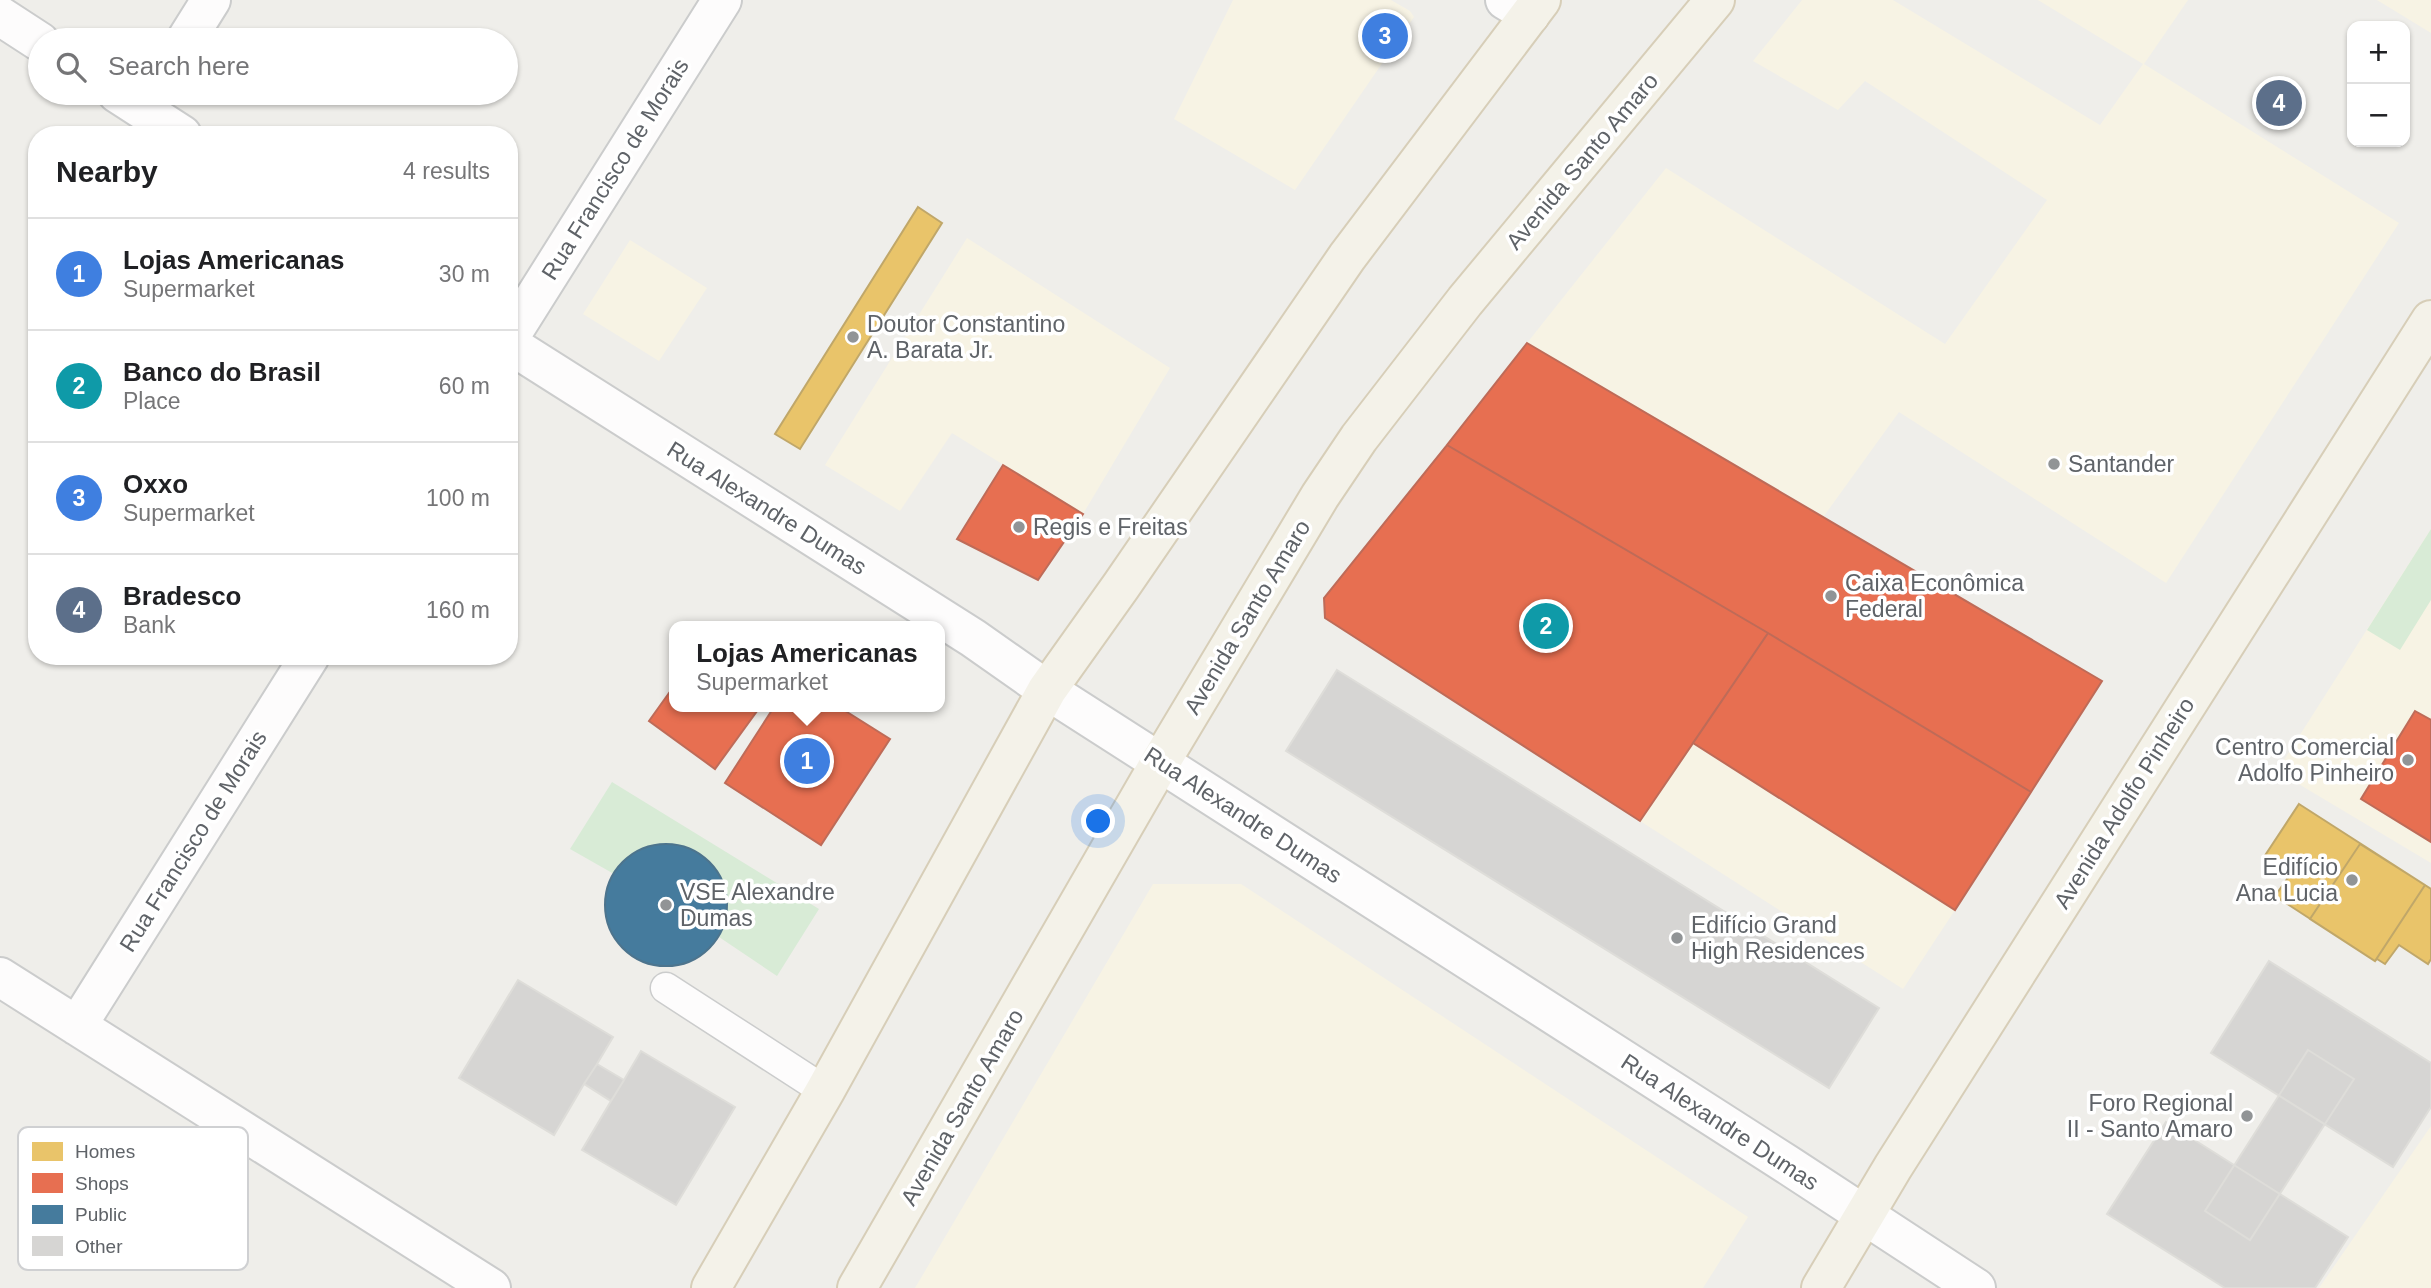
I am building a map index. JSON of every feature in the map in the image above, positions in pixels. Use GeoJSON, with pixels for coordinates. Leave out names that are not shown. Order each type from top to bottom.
{"type":"FeatureCollection","features":[{"type":"Feature","properties":{"kind":"main road","name":"Avenida Santo Amaro"},"geometry":{"type":"LineString","coordinates":[[857,1288],[1161,761],[1320,496],[1359,438],[1465,301],[1714,0]]}},
{"type":"Feature","properties":{"kind":"main road"},"geometry":{"type":"LineString","coordinates":[[711,1288],[825,1091],[1047,690],[1525,5]]}},
{"type":"Feature","properties":{"kind":"main road","name":"Avenida Adolfo Pinheiro"},"geometry":{"type":"LineString","coordinates":[[1821,1288],[1893,1167],[2431,320]]}},
{"type":"Feature","properties":{"kind":"street"},"geometry":{"type":"LineString","coordinates":[[194,28],[211,0]]}},
{"type":"Feature","properties":{"kind":"street","name":"Rua Francisco de Morais"},"geometry":{"type":"LineString","coordinates":[[518,323],[722,0]]}},
{"type":"Feature","properties":{"kind":"street"},"geometry":{"type":"LineString","coordinates":[[0,16],[28,34]]}},
{"type":"Feature","properties":{"kind":"street"},"geometry":{"type":"LineString","coordinates":[[146,105],[171,126]]}},
{"type":"Feature","properties":{"kind":"street","name":"Rua Alexandre Dumas"},"geometry":{"type":"LineString","coordinates":[[518,350],[961,631],[1047,690],[1976,1288]]}},
{"type":"Feature","properties":{"kind":"street","name":"Rua Francisco de Morais"},"geometry":{"type":"LineString","coordinates":[[77,1026],[304,665]]}},
{"type":"Feature","properties":{"kind":"street"},"geometry":{"type":"LineString","coordinates":[[0,977],[237,1127]]}},
{"type":"Feature","properties":{"kind":"street"},"geometry":{"type":"LineString","coordinates":[[248,1134],[491,1288]]}},
{"type":"Feature","properties":{"kind":"lane"},"geometry":{"type":"LineString","coordinates":[[666,988],[825,1091]]}},
{"type":"Feature","properties":{"kind":"shaded area"},"geometry":{"type":"Polygon","coordinates":[[[1233,0],[1391,0],[1410,11],[1414,17],[1295,190],[1174,119],[1233,0]]]}},
{"type":"Feature","properties":{"kind":"shaded area"},"geometry":{"type":"Polygon","coordinates":[[[1802,0],[1893,0],[2100,125],[2143,64],[2038,0],[2188,0],[2144,64],[2399,223],[2166,583],[1899,412],[1824,516],[1527,343],[1666,168],[1945,344],[2047,200],[1865,81],[1838,110],[1753,61],[1802,0]]]}},
{"type":"Feature","properties":{"kind":"shaded area"},"geometry":{"type":"Polygon","coordinates":[[[2377,0],[2431,0],[2431,33],[2377,0]]]}},
{"type":"Feature","properties":{"kind":"shaded area"},"geometry":{"type":"Polygon","coordinates":[[[967,238],[1170,368],[1083,514],[952,433],[900,511],[825,465],[967,238]]]}},
{"type":"Feature","properties":{"kind":"shaded area"},"geometry":{"type":"Polygon","coordinates":[[[630,240],[707,288],[659,361],[583,314],[630,240]]]}},
{"type":"Feature","properties":{"kind":"shaded area"},"geometry":{"type":"Polygon","coordinates":[[[2431,529],[2431,863],[2277,771],[2431,529]]]}},
{"type":"Feature","properties":{"kind":"shaded area"},"geometry":{"type":"Polygon","coordinates":[[[1693,743],[1955,910],[1903,989],[1640,821],[1693,743]]]}},
{"type":"Feature","properties":{"kind":"shaded area"},"geometry":{"type":"Polygon","coordinates":[[[1153,884],[1241,884],[1748,1217],[1703,1288],[915,1288],[1153,884]]]}},
{"type":"Feature","properties":{"kind":"shaded area"},"geometry":{"type":"Polygon","coordinates":[[[2431,1126],[2431,1288],[2319,1288],[2431,1126]]]}},
{"type":"Feature","properties":{"kind":"green space"},"geometry":{"type":"Polygon","coordinates":[[[2431,529],[2431,600],[2400,650],[2367,630],[2431,529]]]}},
{"type":"Feature","properties":{"kind":"green space"},"geometry":{"type":"Polygon","coordinates":[[[612,782],[819,909],[777,976],[719,937],[726,910],[724,886],[713,866],[697,852],[677,845],[655,845],[633,854],[614,874],[570,849],[612,782]]]}},
{"type":"Feature","properties":{"kind":"building: Homes","name":"Doutor Constantino A. Barata Jr."},"geometry":{"type":"Polygon","coordinates":[[[918,207],[942,223],[800,449],[775,434],[918,207]]]}},
{"type":"Feature","properties":{"kind":"building: Homes","name":"Edifício Ana Lucia"},"geometry":{"type":"Polygon","coordinates":[[[2299,804],[2431,889],[2431,959],[2428,964],[2399,945],[2385,964],[2377,959],[2375,961],[2275,896],[2290,875],[2264,857],[2299,804]]]}},
{"type":"Feature","properties":{"kind":"building: Homes"},"geometry":{"type":"Polygon","coordinates":[[[2360,844],[2425,885],[2375,961],[2310,919],[2360,844]]]}},
{"type":"Feature","properties":{"kind":"building: Shops","name":"Caixa Econômica Federal"},"geometry":{"type":"Polygon","coordinates":[[[1527,343],[2102,681],[2031,792],[1768,633],[1447,445],[1527,343]]]}},
{"type":"Feature","properties":{"kind":"building: Shops"},"geometry":{"type":"Polygon","coordinates":[[[1447,445],[1768,633],[1640,821],[1325,618],[1324,598],[1447,445]]]}},
{"type":"Feature","properties":{"kind":"building: Shops","name":"Regis e Freitas"},"geometry":{"type":"Polygon","coordinates":[[[1003,465],[1083,514],[1038,580],[957,539],[1003,465]]]}},
{"type":"Feature","properties":{"kind":"building: Shops"},"geometry":{"type":"Polygon","coordinates":[[[1768,633],[2031,792],[1955,910],[1693,743],[1768,633]]]}},
{"type":"Feature","properties":{"kind":"building: Shops"},"geometry":{"type":"Polygon","coordinates":[[[669,693],[669,712],[756,712],[715,769],[649,721],[669,693]]]}},
{"type":"Feature","properties":{"kind":"building: Shops","name":"Centro Comercial Adolfo Pinheiro"},"geometry":{"type":"Polygon","coordinates":[[[2415,711],[2431,720],[2431,842],[2361,799],[2415,711]]]}},
{"type":"Feature","properties":{"kind":"building: Shops"},"geometry":{"type":"Polygon","coordinates":[[[771,712],[847,712],[890,739],[821,845],[725,783],[771,712]]]}},
{"type":"Feature","properties":{"kind":"building: Public","name":"VSE Alexandre Dumas"},"geometry":{"type":"Polygon","coordinates":[[[666,844],[689,848],[709,862],[723,882],[727,905],[723,928],[709,948],[689,962],[666,966],[643,962],[623,948],[609,928],[605,905],[609,882],[623,862],[643,848],[666,844]]]}},
{"type":"Feature","properties":{"kind":"building: Other","name":"Edifício Grand High Residences"},"geometry":{"type":"Polygon","coordinates":[[[1337,670],[1879,1008],[1829,1088],[1286,751],[1337,670]]]}},
{"type":"Feature","properties":{"kind":"building: Other"},"geometry":{"type":"Polygon","coordinates":[[[2269,961],[2431,1063],[2431,1107],[2393,1167],[2211,1053],[2269,961]]]}},
{"type":"Feature","properties":{"kind":"building: Other"},"geometry":{"type":"Polygon","coordinates":[[[518,980],[613,1037],[597,1064],[624,1080],[641,1051],[735,1107],[676,1205],[582,1150],[611,1101],[584,1084],[554,1135],[459,1078],[518,980]]]}},
{"type":"Feature","properties":{"kind":"building: Other"},"geometry":{"type":"Polygon","coordinates":[[[2308,1050],[2354,1079],[2250,1240],[2205,1211],[2308,1050]]]}},
{"type":"Feature","properties":{"kind":"building: Other"},"geometry":{"type":"Polygon","coordinates":[[[597,1064],[624,1080],[611,1101],[584,1084],[597,1064]]]}},
{"type":"Feature","properties":{"kind":"building: Other"},"geometry":{"type":"Polygon","coordinates":[[[2166,1122],[2348,1237],[2315,1288],[2225,1288],[2107,1214],[2166,1122]]]}},
{"type":"Feature","properties":{"kind":"place","name":"Oxxo"},"geometry":{"type":"Point","coordinates":[1385,36]}},
{"type":"Feature","properties":{"kind":"place","name":"Bradesco"},"geometry":{"type":"Point","coordinates":[2279,103]}},
{"type":"Feature","properties":{"kind":"place","name":"Doutor Constantino A. Barata Jr."},"geometry":{"type":"Point","coordinates":[853,337]}},
{"type":"Feature","properties":{"kind":"place","name":"Santander"},"geometry":{"type":"Point","coordinates":[2054,464]}},
{"type":"Feature","properties":{"kind":"place","name":"Regis e Freitas"},"geometry":{"type":"Point","coordinates":[1019,527]}},
{"type":"Feature","properties":{"kind":"place","name":"Caixa Econômica Federal"},"geometry":{"type":"Point","coordinates":[1831,596]}},
{"type":"Feature","properties":{"kind":"place","name":"Banco do Brasil"},"geometry":{"type":"Point","coordinates":[1546,626]}},
{"type":"Feature","properties":{"kind":"place","name":"Centro Comercial Adolfo Pinheiro"},"geometry":{"type":"Point","coordinates":[2408,760]}},
{"type":"Feature","properties":{"kind":"place","name":"Lojas Americanas"},"geometry":{"type":"Point","coordinates":[807,761]}},
{"type":"Feature","properties":{"kind":"place","name":"Edifício Ana Lucia"},"geometry":{"type":"Point","coordinates":[2352,880]}},
{"type":"Feature","properties":{"kind":"place","name":"VSE Alexandre Dumas"},"geometry":{"type":"Point","coordinates":[666,905]}},
{"type":"Feature","properties":{"kind":"place","name":"Edifício Grand High Residences"},"geometry":{"type":"Point","coordinates":[1677,938]}},
{"type":"Feature","properties":{"kind":"place","name":"Foro Regional II - Santo Amaro"},"geometry":{"type":"Point","coordinates":[2247,1116]}}]}
